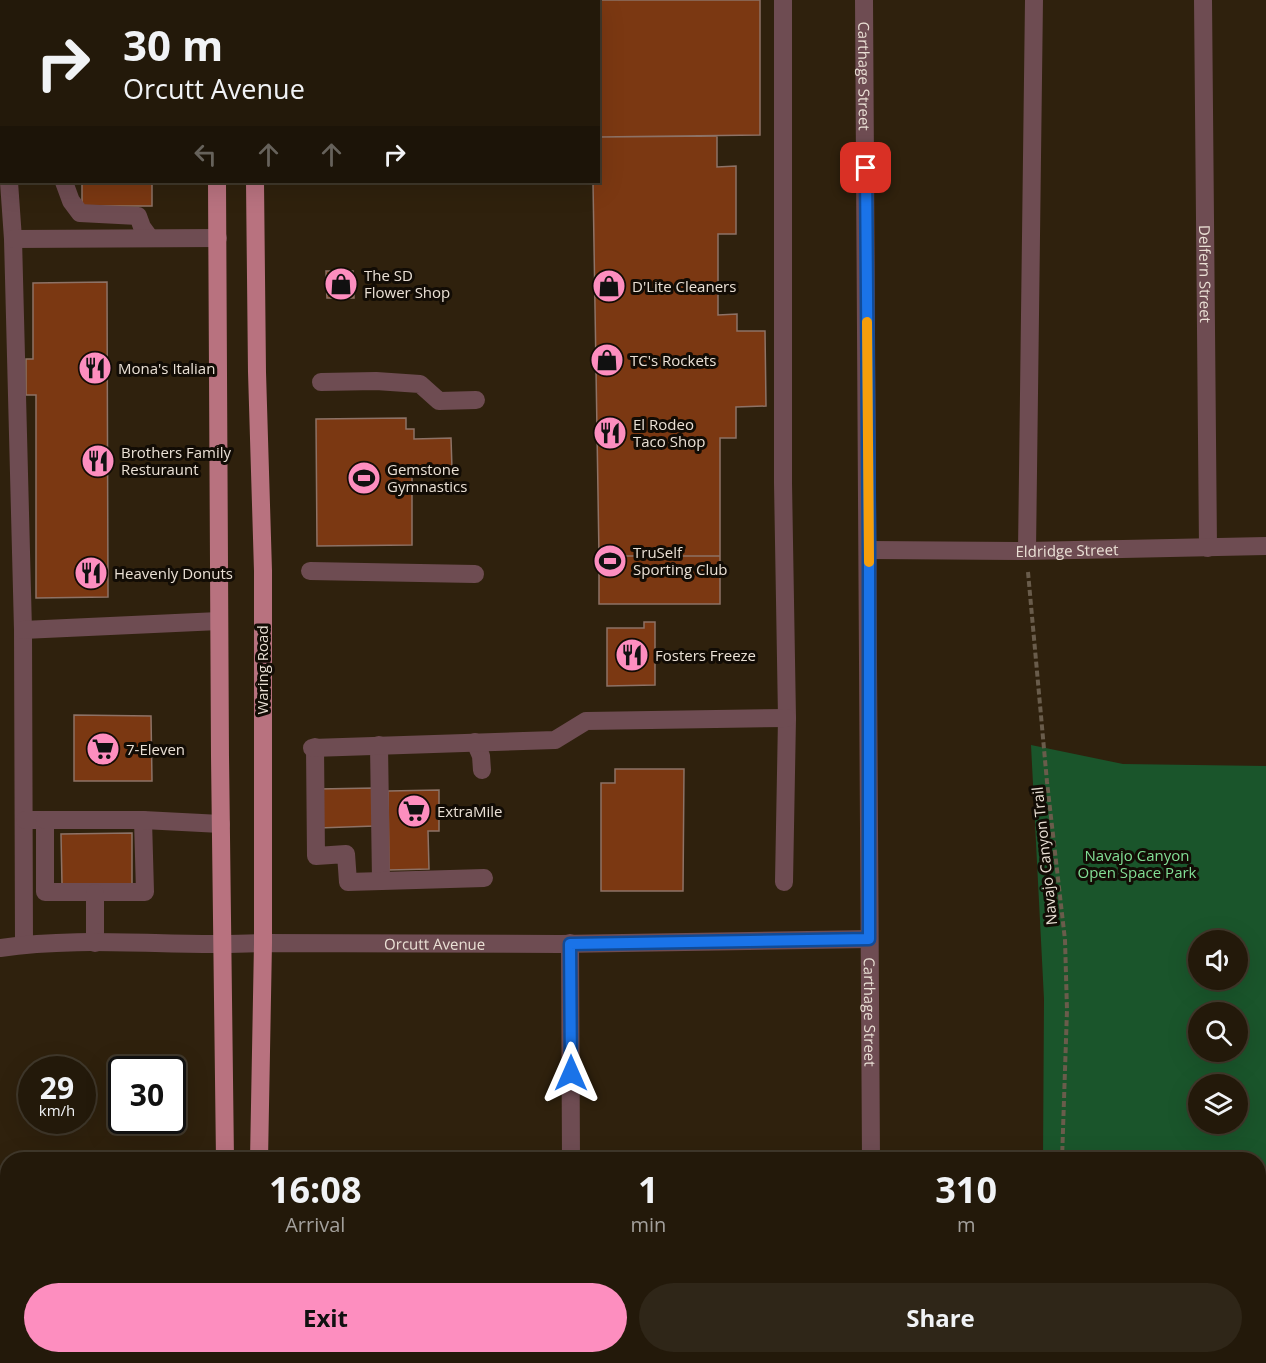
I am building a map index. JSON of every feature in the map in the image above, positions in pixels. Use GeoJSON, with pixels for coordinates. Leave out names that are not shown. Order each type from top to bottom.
{"type":"FeatureCollection","features":[{"type":"Feature","properties":{"kind":"main road"},"geometry":{"type":"LineString","coordinates":[[217,183],[225,1152]]}},
{"type":"Feature","properties":{"kind":"main road","name":"Waring Road"},"geometry":{"type":"LineString","coordinates":[[255,183],[257,372],[263,571],[263,943],[259,1152]]}},
{"type":"Feature","properties":{"kind":"street"},"geometry":{"type":"LineString","coordinates":[[783,0],[783,483],[787,718],[784,882]]}},
{"type":"Feature","properties":{"kind":"street","name":"Carthage Street"},"geometry":{"type":"LineString","coordinates":[[864,0],[872,1152]]}},
{"type":"Feature","properties":{"kind":"street"},"geometry":{"type":"LineString","coordinates":[[1027,551],[1034,0]]}},
{"type":"Feature","properties":{"kind":"street","name":"Delfern Street"},"geometry":{"type":"LineString","coordinates":[[1203,0],[1208,548]]}},
{"type":"Feature","properties":{"kind":"street"},"geometry":{"type":"LineString","coordinates":[[9,183],[13,239],[23,630],[24,945]]}},
{"type":"Feature","properties":{"kind":"street"},"geometry":{"type":"LineString","coordinates":[[64,183],[71,201],[80,213],[138,216],[150,238]]}},
{"type":"Feature","properties":{"kind":"street"},"geometry":{"type":"LineString","coordinates":[[13,239],[218,238]]}},
{"type":"Feature","properties":{"kind":"street"},"geometry":{"type":"LineString","coordinates":[[321,382],[376,381],[420,384],[439,401],[476,400]]}},
{"type":"Feature","properties":{"kind":"street","name":"Eldridge Street"},"geometry":{"type":"LineString","coordinates":[[869,550],[1027,551],[1266,546]]}},
{"type":"Feature","properties":{"kind":"street"},"geometry":{"type":"LineString","coordinates":[[310,572],[475,574]]}},
{"type":"Feature","properties":{"kind":"street"},"geometry":{"type":"LineString","coordinates":[[23,630],[219,621]]}},
{"type":"Feature","properties":{"kind":"street"},"geometry":{"type":"LineString","coordinates":[[484,878],[348,882],[346,854],[316,856],[314,748],[555,740],[586,722],[787,718]]}},
{"type":"Feature","properties":{"kind":"street"},"geometry":{"type":"LineString","coordinates":[[475,742],[481,756],[482,770]]}},
{"type":"Feature","properties":{"kind":"street"},"geometry":{"type":"LineString","coordinates":[[379,746],[381,881]]}},
{"type":"Feature","properties":{"kind":"street"},"geometry":{"type":"LineString","coordinates":[[25,820],[143,820],[221,824]]}},
{"type":"Feature","properties":{"kind":"street"},"geometry":{"type":"LineString","coordinates":[[45,820],[45,892],[95,893],[145,892],[143,820]]}},
{"type":"Feature","properties":{"kind":"street"},"geometry":{"type":"LineString","coordinates":[[95,893],[95,943]]}},
{"type":"Feature","properties":{"kind":"street","name":"Orcutt Avenue"},"geometry":{"type":"LineString","coordinates":[[0,948],[95,943],[570,944],[869,939]]}},
{"type":"Feature","properties":{"kind":"street"},"geometry":{"type":"LineString","coordinates":[[570,944],[571,1152]]}},
{"type":"Feature","properties":{"kind":"path","name":"Navajo Canyon Trail"},"geometry":{"type":"LineString","coordinates":[[1027,551],[1029,594],[1065,940],[1067,1010],[1062,1152]]}},
{"type":"Feature","properties":{"kind":"green space","name":"Navajo Canyon Open Space Park"},"geometry":{"type":"Polygon","coordinates":[[[1031,745],[1123,764],[1266,766],[1266,1152],[1043,1152],[1044,999],[1031,745]]]}},
{"type":"Feature","properties":{"kind":"building"},"geometry":{"type":"Polygon","coordinates":[[[600,0],[760,0],[760,135],[600,137],[600,0]]]}},
{"type":"Feature","properties":{"kind":"building"},"geometry":{"type":"Polygon","coordinates":[[[717,136],[717,167],[736,166],[736,234],[718,234],[718,315],[737,314],[737,331],[765,331],[766,406],[736,407],[736,438],[720,438],[720,556],[599,556],[593,183],[600,183],[600,137],[717,136]]]}},
{"type":"Feature","properties":{"kind":"building"},"geometry":{"type":"Polygon","coordinates":[[[82,183],[152,183],[152,206],[82,206],[82,183]]]}},
{"type":"Feature","properties":{"kind":"building"},"geometry":{"type":"Polygon","coordinates":[[[326,271],[353,271],[354,298],[327,298],[326,271]]]}},
{"type":"Feature","properties":{"kind":"building"},"geometry":{"type":"Polygon","coordinates":[[[107,282],[108,597],[36,598],[36,395],[26,395],[26,359],[33,359],[33,283],[107,282]]]}},
{"type":"Feature","properties":{"kind":"building"},"geometry":{"type":"Polygon","coordinates":[[[406,418],[406,429],[414,429],[414,439],[451,438],[452,469],[412,469],[412,545],[317,546],[316,419],[406,418]]]}},
{"type":"Feature","properties":{"kind":"building"},"geometry":{"type":"Polygon","coordinates":[[[599,556],[720,556],[720,604],[599,604],[599,556]]]}},
{"type":"Feature","properties":{"kind":"building"},"geometry":{"type":"Polygon","coordinates":[[[644,622],[655,622],[655,685],[607,686],[607,628],[644,628],[644,622]]]}},
{"type":"Feature","properties":{"kind":"building"},"geometry":{"type":"Polygon","coordinates":[[[74,715],[151,716],[152,781],[74,781],[74,715]]]}},
{"type":"Feature","properties":{"kind":"building"},"geometry":{"type":"Polygon","coordinates":[[[615,769],[684,769],[683,891],[601,891],[601,783],[615,783],[615,769]]]}},
{"type":"Feature","properties":{"kind":"building"},"geometry":{"type":"Polygon","coordinates":[[[374,788],[375,826],[318,828],[318,789],[374,788]]]}},
{"type":"Feature","properties":{"kind":"building","name":"ExtraMile"},"geometry":{"type":"Polygon","coordinates":[[[439,790],[439,831],[428,831],[429,869],[389,870],[388,791],[439,790]]]}},
{"type":"Feature","properties":{"kind":"building"},"geometry":{"type":"Polygon","coordinates":[[[132,833],[132,884],[62,884],[61,834],[132,833]]]}},
{"type":"Feature","properties":{"kind":"slow traffic"},"geometry":{"type":"LineString","coordinates":[[867,322],[869,562]]}},
{"type":"Feature","properties":{"kind":"place","name":"The SD Flower Shop"},"geometry":{"type":"Point","coordinates":[341,284]}},
{"type":"Feature","properties":{"kind":"place","name":"D'Lite Cleaners"},"geometry":{"type":"Point","coordinates":[609,286]}},
{"type":"Feature","properties":{"kind":"place","name":"TC's Rockets"},"geometry":{"type":"Point","coordinates":[607,360]}},
{"type":"Feature","properties":{"kind":"place","name":"Mona's Italian"},"geometry":{"type":"Point","coordinates":[95,368]}},
{"type":"Feature","properties":{"kind":"place","name":"El Rodeo Taco Shop"},"geometry":{"type":"Point","coordinates":[610,433]}},
{"type":"Feature","properties":{"kind":"place","name":"Brothers Family Resturaunt"},"geometry":{"type":"Point","coordinates":[98,461]}},
{"type":"Feature","properties":{"kind":"place","name":"Gemstone Gymnastics"},"geometry":{"type":"Point","coordinates":[364,478]}},
{"type":"Feature","properties":{"kind":"place","name":"TruSelf Sporting Club"},"geometry":{"type":"Point","coordinates":[610,561]}},
{"type":"Feature","properties":{"kind":"place","name":"Heavenly Donuts"},"geometry":{"type":"Point","coordinates":[91,573]}},
{"type":"Feature","properties":{"kind":"place","name":"Fosters Freeze"},"geometry":{"type":"Point","coordinates":[632,655]}},
{"type":"Feature","properties":{"kind":"place","name":"7-Eleven"},"geometry":{"type":"Point","coordinates":[103,749]}},
{"type":"Feature","properties":{"kind":"place","name":"ExtraMile"},"geometry":{"type":"Point","coordinates":[414,811]}},
{"type":"Feature","properties":{"kind":"route"},"geometry":{"type":"LineString","coordinates":[[571,1073],[570,944],[869,939],[866,168]]}}]}
